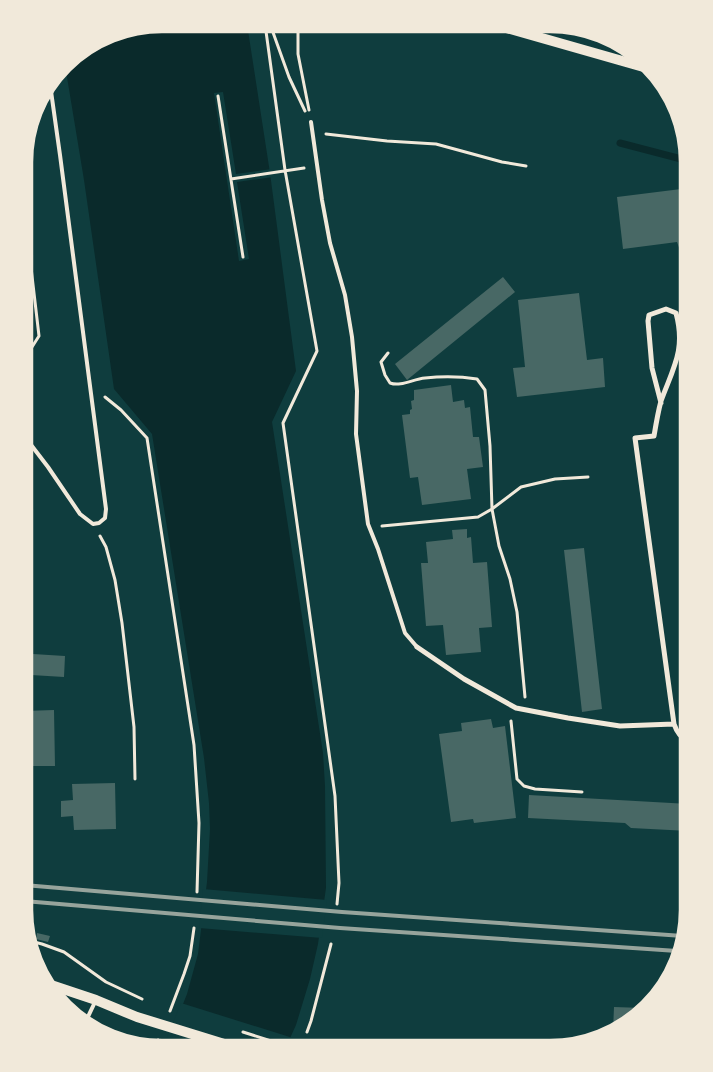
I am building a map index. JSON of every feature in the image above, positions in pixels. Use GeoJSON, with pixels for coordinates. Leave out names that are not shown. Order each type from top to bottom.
{"type":"FeatureCollection","features":[{"type":"Feature","properties":{"kind":"main road"},"geometry":{"type":"LineString","coordinates":[[521,32],[637,65]]}},
{"type":"Feature","properties":{"kind":"main road"},"geometry":{"type":"LineString","coordinates":[[58,987],[96,1000],[137,1017],[211,1040]]}},
{"type":"Feature","properties":{"kind":"street"},"geometry":{"type":"LineString","coordinates":[[661,403],[652,368],[648,322],[649,315],[666,309],[676,313],[680,327],[677,361],[661,403],[654,436],[635,438],[674,724],[680,735]]}},
{"type":"Feature","properties":{"kind":"street"},"geometry":{"type":"LineString","coordinates":[[417,647],[464,679],[516,708],[620,726],[674,724]]}},
{"type":"Feature","properties":{"kind":"lane"},"geometry":{"type":"LineString","coordinates":[[32,446],[80,514],[93,524],[99,523],[105,518],[106,508],[51,94]]}},
{"type":"Feature","properties":{"kind":"lane"},"geometry":{"type":"LineString","coordinates":[[311,122],[330,243],[344,295],[352,337],[357,391],[356,434],[368,524],[405,633],[417,647]]}},
{"type":"Feature","properties":{"kind":"lane"},"geometry":{"type":"LineString","coordinates":[[88,1016],[96,1000]]}},
{"type":"Feature","properties":{"kind":"path"},"geometry":{"type":"LineString","coordinates":[[266,32],[285,170],[317,351],[283,424],[335,796],[339,883],[337,904]]}},
{"type":"Feature","properties":{"kind":"path"},"geometry":{"type":"LineString","coordinates":[[273,32],[289,77],[311,122]]}},
{"type":"Feature","properties":{"kind":"path"},"geometry":{"type":"LineString","coordinates":[[298,32],[298,54],[311,122]]}},
{"type":"Feature","properties":{"kind":"path"},"geometry":{"type":"LineString","coordinates":[[218,96],[243,257]]}},
{"type":"Feature","properties":{"kind":"path"},"geometry":{"type":"LineString","coordinates":[[313,133],[436,144],[502,162],[526,166]]}},
{"type":"Feature","properties":{"kind":"path"},"geometry":{"type":"LineString","coordinates":[[231,178],[317,166]]}},
{"type":"Feature","properties":{"kind":"path"},"geometry":{"type":"LineString","coordinates":[[32,276],[39,336],[32,347]]}},
{"type":"Feature","properties":{"kind":"path"},"geometry":{"type":"LineString","coordinates":[[388,353],[381,362],[390,384],[395,385],[422,378],[459,376],[477,379],[485,390],[490,446],[492,508],[499,546],[510,579],[517,612],[526,710]]}},
{"type":"Feature","properties":{"kind":"path"},"geometry":{"type":"LineString","coordinates":[[89,384],[121,410],[147,438],[194,745],[199,823],[197,892]]}},
{"type":"Feature","properties":{"kind":"path"},"geometry":{"type":"LineString","coordinates":[[369,528],[478,517],[521,487],[556,479],[588,477]]}},
{"type":"Feature","properties":{"kind":"path"},"geometry":{"type":"LineString","coordinates":[[93,524],[106,547],[116,580],[134,727],[135,778]]}},
{"type":"Feature","properties":{"kind":"path"},"geometry":{"type":"LineString","coordinates":[[510,705],[517,779],[524,786],[582,792]]}},
{"type":"Feature","properties":{"kind":"path"},"geometry":{"type":"LineString","coordinates":[[173,1002],[190,956],[194,928]]}},
{"type":"Feature","properties":{"kind":"path"},"geometry":{"type":"LineString","coordinates":[[37,943],[64,952],[106,982],[142,999]]}},
{"type":"Feature","properties":{"kind":"path"},"geometry":{"type":"LineString","coordinates":[[303,1040],[311,1021],[331,944]]}},
{"type":"Feature","properties":{"kind":"water"},"geometry":{"type":"Polygon","coordinates":[[[162,32],[248,32],[270,173],[296,371],[272,422],[323,753],[325,786],[326,888],[318,944],[310,979],[296,1025],[289,1040],[259,1040],[177,1019],[187,994],[198,954],[207,882],[210,829],[209,803],[204,758],[152,434],[114,389],[67,75],[83,59],[120,39],[145,34],[162,32]]]}},
{"type":"Feature","properties":{"kind":"pier"},"geometry":{"type":"Polygon","coordinates":[[[223,92],[236,174],[272,169],[273,177],[237,182],[249,259],[239,261],[214,93],[223,92]]]}},
{"type":"Feature","properties":{"kind":"pier"},"geometry":{"type":"Polygon","coordinates":[[[203,889],[327,900],[322,938],[199,928],[203,889]]]}},
{"type":"Feature","properties":{"kind":"pier"},"geometry":{"type":"Polygon","coordinates":[[[181,1003],[293,1038],[292,1040],[166,1040],[181,1003]]]}},
{"type":"Feature","properties":{"kind":"building"},"geometry":{"type":"Polygon","coordinates":[[[680,189],[680,250],[677,242],[623,249],[617,197],[680,189]]]}},
{"type":"Feature","properties":{"kind":"building"},"geometry":{"type":"Polygon","coordinates":[[[503,277],[515,292],[407,380],[395,364],[503,277]]]}},
{"type":"Feature","properties":{"kind":"building"},"geometry":{"type":"Polygon","coordinates":[[[579,293],[587,360],[603,358],[605,387],[517,397],[513,368],[525,367],[518,300],[579,293]]]}},
{"type":"Feature","properties":{"kind":"building"},"geometry":{"type":"Polygon","coordinates":[[[451,385],[453,402],[464,400],[465,408],[470,407],[473,437],[479,437],[483,467],[467,469],[471,499],[422,505],[418,477],[410,478],[402,415],[410,414],[412,409],[411,401],[414,400],[414,390],[451,385]]]}},
{"type":"Feature","properties":{"kind":"building"},"geometry":{"type":"Polygon","coordinates":[[[467,529],[467,538],[471,537],[473,563],[487,562],[492,627],[479,628],[481,652],[446,655],[443,625],[426,626],[421,563],[428,563],[426,542],[453,539],[452,530],[467,529]]]}},
{"type":"Feature","properties":{"kind":"building"},"geometry":{"type":"Polygon","coordinates":[[[584,548],[602,709],[582,712],[564,550],[584,548]]]}},
{"type":"Feature","properties":{"kind":"building"},"geometry":{"type":"Polygon","coordinates":[[[33,654],[65,656],[64,677],[32,675],[33,654]]]}},
{"type":"Feature","properties":{"kind":"building"},"geometry":{"type":"Polygon","coordinates":[[[54,710],[55,766],[32,766],[32,711],[54,710]]]}},
{"type":"Feature","properties":{"kind":"building"},"geometry":{"type":"Polygon","coordinates":[[[491,719],[493,728],[505,726],[516,818],[474,823],[473,819],[451,822],[439,734],[462,731],[461,723],[491,719]]]}},
{"type":"Feature","properties":{"kind":"building"},"geometry":{"type":"Polygon","coordinates":[[[115,783],[116,829],[74,830],[73,816],[61,817],[61,801],[73,800],[72,784],[115,783]]]}},
{"type":"Feature","properties":{"kind":"building"},"geometry":{"type":"Polygon","coordinates":[[[529,795],[680,803],[680,831],[631,828],[625,823],[528,818],[529,795]]]}},
{"type":"Feature","properties":{"kind":"building"},"geometry":{"type":"Polygon","coordinates":[[[37,933],[50,936],[48,942],[36,939],[37,933]]]}},
{"type":"Feature","properties":{"kind":"building"},"geometry":{"type":"Polygon","coordinates":[[[614,1007],[636,1008],[630,1013],[613,1023],[614,1007]]]}},
{"type":"Feature","properties":{"kind":"waterway"},"geometry":{"type":"LineString","coordinates":[[620,143],[680,159]]}},
{"type":"Feature","properties":{"kind":"railway"},"geometry":{"type":"LineString","coordinates":[[32,886],[342,912],[678,936]]}},
{"type":"Feature","properties":{"kind":"railway"},"geometry":{"type":"LineString","coordinates":[[32,902],[340,928],[674,951]]}}]}
